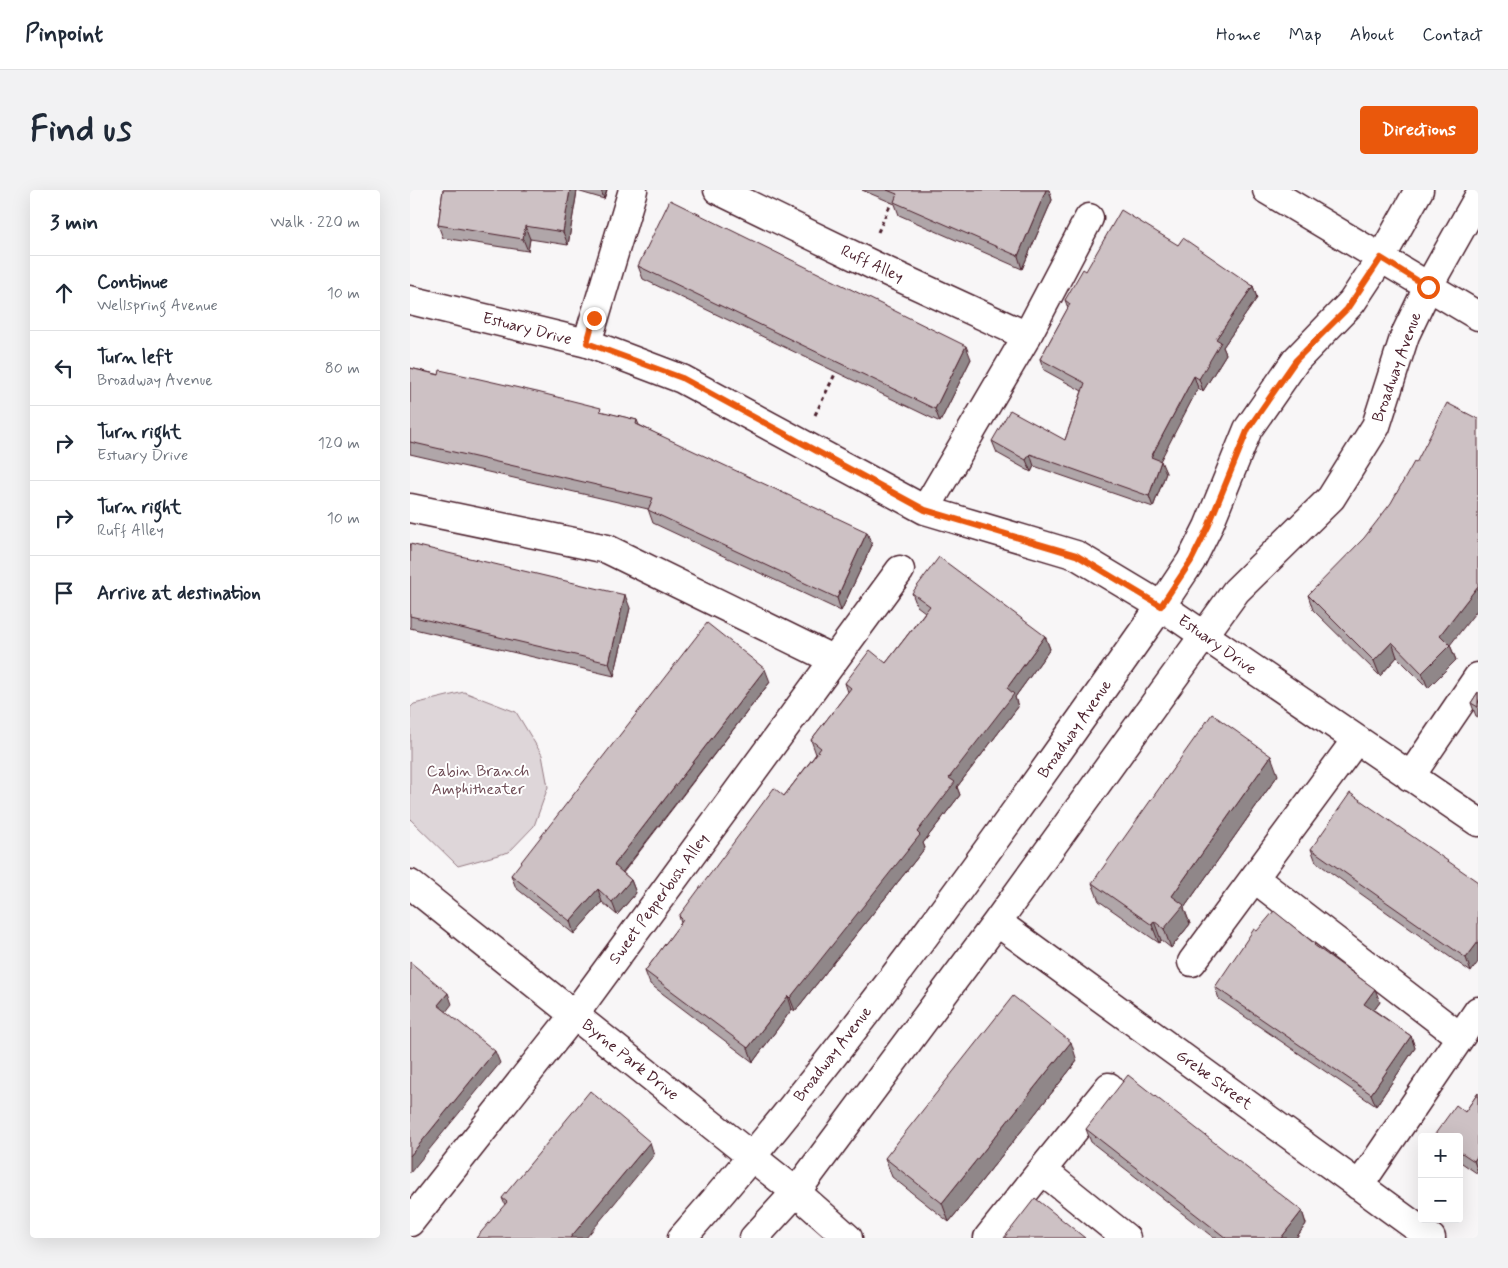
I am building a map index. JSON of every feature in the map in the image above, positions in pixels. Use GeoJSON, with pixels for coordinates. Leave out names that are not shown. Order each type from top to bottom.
{"type":"FeatureCollection","features":[{"type":"Feature","properties":{"kind":"street"},"geometry":{"type":"LineString","coordinates":[[587,343],[633,190]]}},
{"type":"Feature","properties":{"kind":"street","name":"Ruff Alley"},"geometry":{"type":"LineString","coordinates":[[718,190],[873,265],[1027,336]]}},
{"type":"Feature","properties":{"kind":"street"},"geometry":{"type":"LineString","coordinates":[[1267,190],[1478,316]]}},
{"type":"Feature","properties":{"kind":"street","name":"Broadway Avenue"},"geometry":{"type":"LineString","coordinates":[[682,1238],[752,1158],[963,887],[1161,606],[1191,561],[1208,527],[1248,429],[1296,360],[1347,309],[1381,258],[1419,190]]}},
{"type":"Feature","properties":{"kind":"street","name":"Broadway Avenue"},"geometry":{"type":"LineString","coordinates":[[754,1238],[796,1192],[997,922],[1236,591],[1331,498],[1376,426],[1405,335],[1428,287],[1478,198]]}},
{"type":"Feature","properties":{"kind":"street"},"geometry":{"type":"LineString","coordinates":[[925,510],[1027,336],[1089,218]]}},
{"type":"Feature","properties":{"kind":"street","name":"Estuary Drive"},"geometry":{"type":"LineString","coordinates":[[410,300],[587,343],[682,378],[925,510],[1076,555],[1161,606],[1478,822]]}},
{"type":"Feature","properties":{"kind":"street"},"geometry":{"type":"LineString","coordinates":[[410,508],[607,549],[834,660]]}},
{"type":"Feature","properties":{"kind":"street","name":"Sweet Pepperbush Alley"},"geometry":{"type":"LineString","coordinates":[[410,1222],[574,1015],[900,570]]}},
{"type":"Feature","properties":{"kind":"street"},"geometry":{"type":"LineString","coordinates":[[1410,777],[1478,677]]}},
{"type":"Feature","properties":{"kind":"street"},"geometry":{"type":"LineString","coordinates":[[1192,962],[1356,740]]}},
{"type":"Feature","properties":{"kind":"street"},"geometry":{"type":"LineString","coordinates":[[1254,878],[1459,1036]]}},
{"type":"Feature","properties":{"kind":"street","name":"Byrne Park Drive"},"geometry":{"type":"LineString","coordinates":[[410,884],[796,1192],[848,1238]]}},
{"type":"Feature","properties":{"kind":"street","name":"Grebe Street"},"geometry":{"type":"LineString","coordinates":[[997,922],[1431,1238]]}},
{"type":"Feature","properties":{"kind":"street"},"geometry":{"type":"LineString","coordinates":[[1360,1186],[1459,1036],[1478,1011]]}},
{"type":"Feature","properties":{"kind":"street"},"geometry":{"type":"LineString","coordinates":[[988,1238],[1109,1087]]}},
{"type":"Feature","properties":{"kind":"street"},"geometry":{"type":"LineString","coordinates":[[1042,1170],[1126,1238]]}},
{"type":"Feature","properties":{"kind":"path"},"geometry":{"type":"LineString","coordinates":[[873,265],[872,248],[897,190]]}},
{"type":"Feature","properties":{"kind":"path"},"geometry":{"type":"LineString","coordinates":[[815,415],[840,363]]}},
{"type":"Feature","properties":{"kind":"green space","name":"Cabin Branch Amphitheater"},"geometry":{"type":"Polygon","coordinates":[[[464,692],[516,712],[542,755],[548,787],[534,826],[509,852],[458,866],[410,819],[410,708],[414,704],[464,692]]]}},
{"type":"Feature","properties":{"kind":"building"},"geometry":{"type":"Polygon","coordinates":[[[443,190],[570,190],[563,232],[525,226],[523,239],[438,225],[443,190]]]}},
{"type":"Feature","properties":{"kind":"building"},"geometry":{"type":"Polygon","coordinates":[[[887,190],[1046,190],[1018,256],[894,202],[897,194],[887,190]]]}},
{"type":"Feature","properties":{"kind":"building"},"geometry":{"type":"Polygon","coordinates":[[[670,200],[966,346],[935,409],[638,266],[670,200]]]}},
{"type":"Feature","properties":{"kind":"building"},"geometry":{"type":"Polygon","coordinates":[[[1121,210],[1178,245],[1183,238],[1253,286],[1216,339],[1221,342],[1199,379],[1194,376],[1151,457],[1161,461],[1149,496],[1030,454],[1026,460],[992,441],[1010,410],[1065,440],[1085,383],[1040,359],[1070,304],[1065,300],[1083,269],[1086,271],[1121,210]]]}},
{"type":"Feature","properties":{"kind":"building"},"geometry":{"type":"Polygon","coordinates":[[[410,368],[439,375],[440,370],[537,392],[601,408],[600,411],[637,420],[636,424],[867,532],[837,598],[648,510],[653,498],[410,442],[410,368]]]}},
{"type":"Feature","properties":{"kind":"building"},"geometry":{"type":"Polygon","coordinates":[[[1447,403],[1478,419],[1478,586],[1440,635],[1450,645],[1422,673],[1392,642],[1374,661],[1308,595],[1364,538],[1391,503],[1414,462],[1416,463],[1447,403]]]}},
{"type":"Feature","properties":{"kind":"building"},"geometry":{"type":"Polygon","coordinates":[[[410,544],[625,595],[609,663],[410,616],[410,544]]]}},
{"type":"Feature","properties":{"kind":"building"},"geometry":{"type":"Polygon","coordinates":[[[939,557],[1045,636],[1007,688],[1014,694],[949,778],[955,782],[917,832],[920,835],[790,998],[788,996],[748,1048],[645,971],[683,920],[679,916],[774,788],[784,796],[821,748],[811,740],[851,688],[845,683],[870,650],[886,663],[930,606],[912,593],[939,557]]]}},
{"type":"Feature","properties":{"kind":"building"},"geometry":{"type":"Polygon","coordinates":[[[707,623],[765,669],[614,865],[631,880],[612,902],[598,889],[570,921],[511,875],[707,623]]]}},
{"type":"Feature","properties":{"kind":"building"},"geometry":{"type":"Polygon","coordinates":[[[1478,692],[1478,707],[1471,703],[1478,692]]]}},
{"type":"Feature","properties":{"kind":"building"},"geometry":{"type":"Polygon","coordinates":[[[1212,714],[1271,756],[1172,896],[1184,905],[1164,929],[1154,921],[1152,925],[1092,883],[1212,714]]]}},
{"type":"Feature","properties":{"kind":"building"},"geometry":{"type":"Polygon","coordinates":[[[1350,793],[1478,882],[1478,942],[1466,958],[1311,849],[1350,793]]]}},
{"type":"Feature","properties":{"kind":"building"},"geometry":{"type":"Polygon","coordinates":[[[1274,911],[1314,945],[1375,989],[1364,1004],[1411,1036],[1371,1094],[1215,987],[1254,929],[1257,931],[1274,911]]]}},
{"type":"Feature","properties":{"kind":"building"},"geometry":{"type":"Polygon","coordinates":[[[410,962],[448,993],[438,1005],[495,1051],[410,1156],[410,962]]]}},
{"type":"Feature","properties":{"kind":"building"},"geometry":{"type":"Polygon","coordinates":[[[1013,996],[1071,1042],[942,1203],[885,1158],[1013,996]]]}},
{"type":"Feature","properties":{"kind":"building"},"geometry":{"type":"Polygon","coordinates":[[[1128,1075],[1302,1211],[1281,1238],[1226,1238],[1086,1129],[1128,1075]]]}},
{"type":"Feature","properties":{"kind":"building"},"geometry":{"type":"Polygon","coordinates":[[[590,1091],[650,1142],[570,1238],[476,1238],[507,1202],[502,1198],[590,1091]]]}},
{"type":"Feature","properties":{"kind":"building"},"geometry":{"type":"Polygon","coordinates":[[[1478,1093],[1478,1155],[1474,1161],[1463,1154],[1463,1133],[1436,1133],[1456,1105],[1465,1112],[1478,1093]]]}},
{"type":"Feature","properties":{"kind":"building"},"geometry":{"type":"Polygon","coordinates":[[[1035,1198],[1085,1238],[1004,1238],[1035,1198]]]}},
{"type":"Feature","properties":{"kind":"route"},"geometry":{"type":"LineString","coordinates":[[594,318],[587,343],[682,378],[925,510],[1076,555],[1161,606],[1191,561],[1208,527],[1248,429],[1296,360],[1347,309],[1381,258],[1428,287]]}}]}
